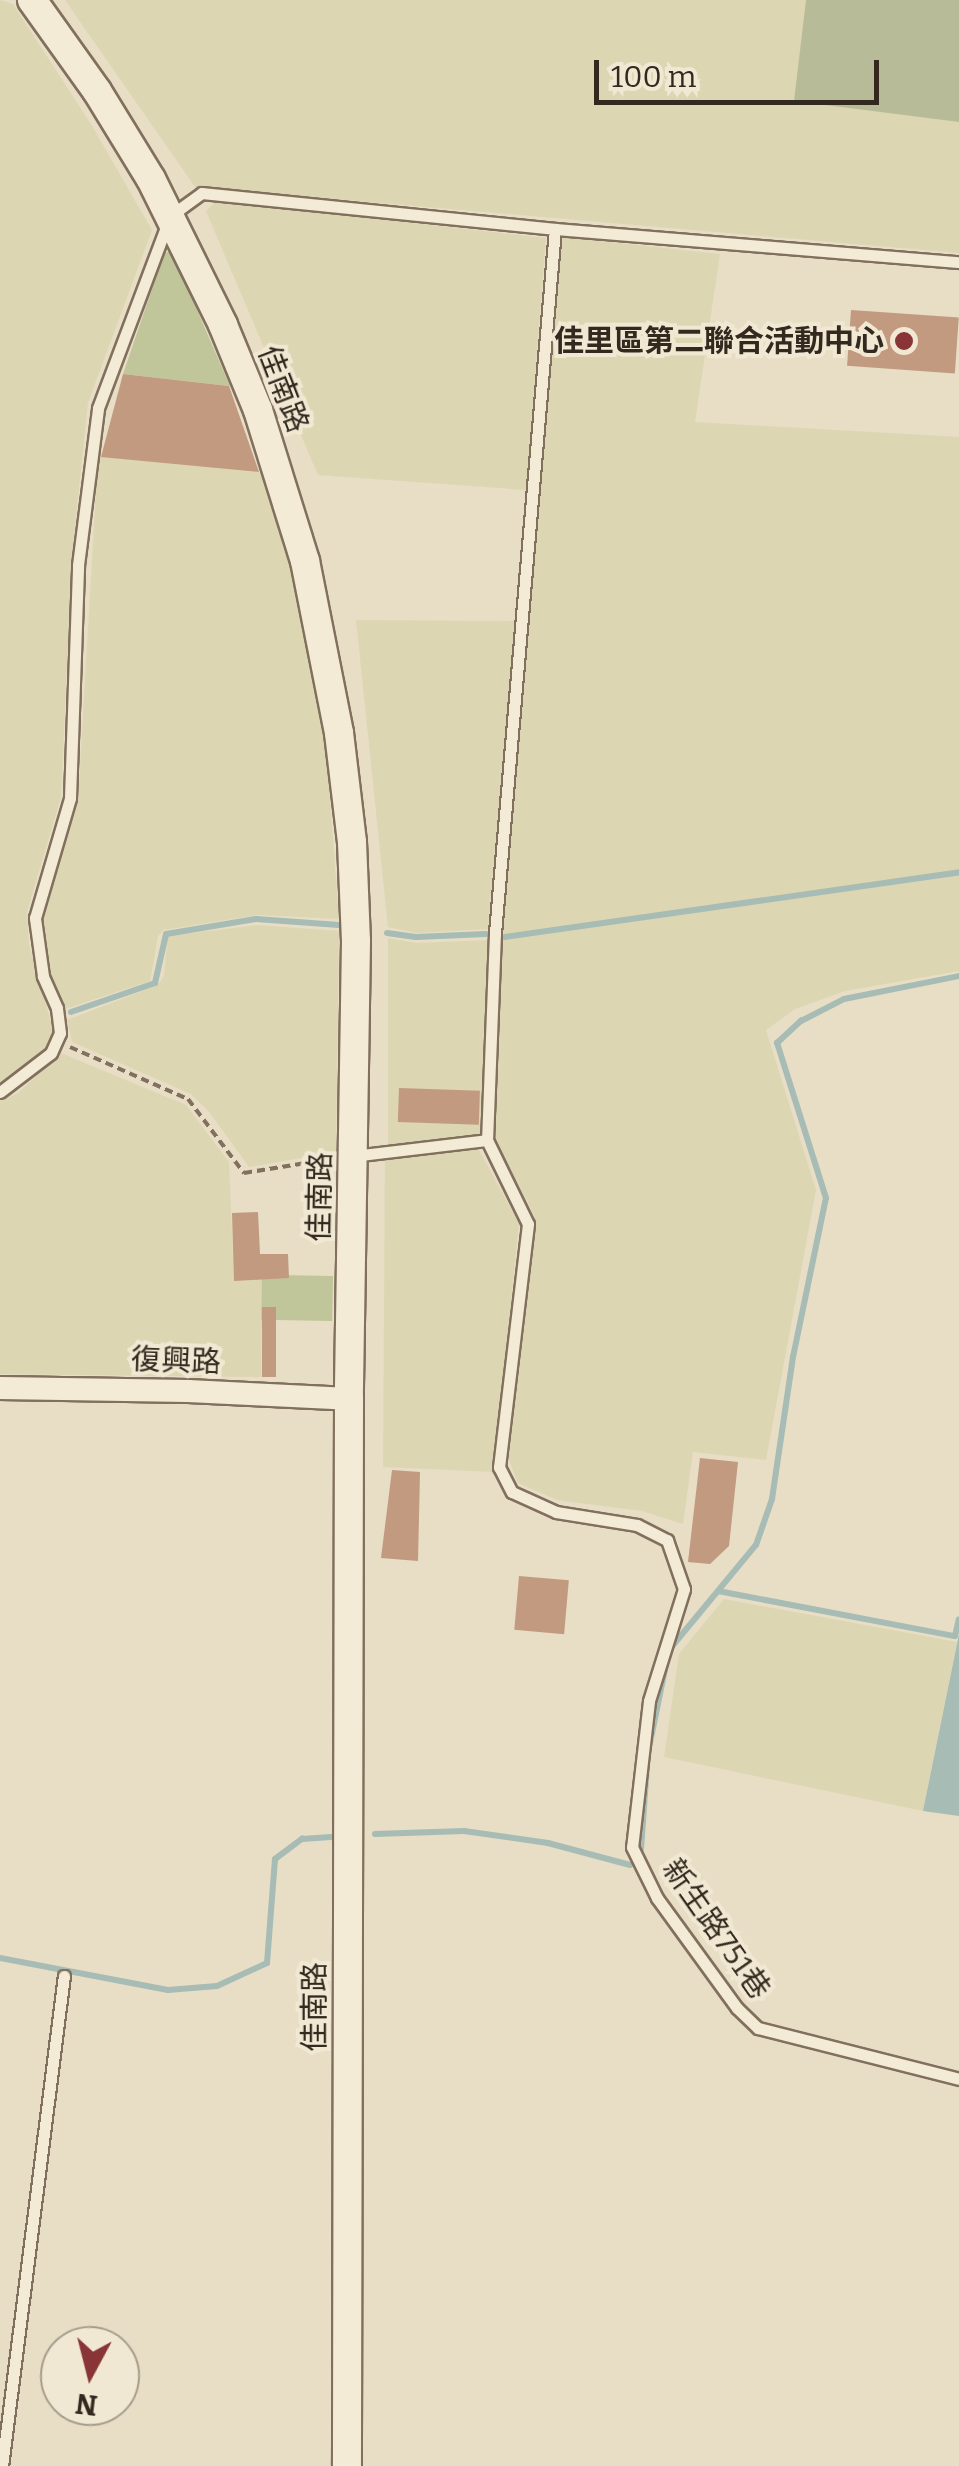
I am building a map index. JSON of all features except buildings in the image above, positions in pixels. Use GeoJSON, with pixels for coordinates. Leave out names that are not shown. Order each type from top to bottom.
{"type":"FeatureCollection","features":[{"type":"Feature","properties":{"kind":"street","name":"佳南路"},"geometry":{"type":"LineString","coordinates":[[32,0],[97,90],[170,216],[258,410],[306,561],[327,662],[352,842],[356,941],[349,1399],[347,2466]]}},
{"type":"Feature","properties":{"kind":"street","name":"復興路"},"geometry":{"type":"LineString","coordinates":[[0,1388],[349,1399]]}},
{"type":"Feature","properties":{"kind":"lane"},"geometry":{"type":"LineString","coordinates":[[0,1092],[51,1053],[60,1033],[57,1008],[43,976],[34,918],[70,798],[78,565],[98,408],[170,216],[202,193],[555,230],[959,262]]}},
{"type":"Feature","properties":{"kind":"lane"},"geometry":{"type":"LineString","coordinates":[[353,1156],[487,1140],[495,933],[555,230]]}},
{"type":"Feature","properties":{"kind":"lane","name":"新生路751巷"},"geometry":{"type":"LineString","coordinates":[[487,1140],[528,1224],[499,1467],[512,1492],[556,1512],[637,1524],[667,1540],[684,1589],[649,1701],[632,1847],[656,1898],[737,2008],[758,2028],[959,2079]]}},
{"type":"Feature","properties":{"kind":"lane"},"geometry":{"type":"LineString","coordinates":[[2,2466],[64,1976]]}},
{"type":"Feature","properties":{"kind":"path"},"geometry":{"type":"LineString","coordinates":[[56,1042],[188,1099],[244,1173],[353,1156]]}},
{"type":"Feature","properties":{"kind":"shaded area"},"geometry":{"type":"Polygon","coordinates":[[[0,0],[13,4],[91,124],[152,230],[88,403],[72,555],[61,797],[27,912],[29,945],[54,1033],[47,1047],[0,1083],[0,0]]]}},
{"type":"Feature","properties":{"kind":"shaded area"},"geometry":{"type":"Polygon","coordinates":[[[65,0],[806,0],[795,100],[959,122],[959,253],[195,187],[65,0]]]}},
{"type":"Feature","properties":{"kind":"shaded area"},"geometry":{"type":"Polygon","coordinates":[[[216,201],[546,238],[526,490],[318,475],[206,211],[216,201]]]}},
{"type":"Feature","properties":{"kind":"shaded area"},"geometry":{"type":"Polygon","coordinates":[[[562,237],[720,254],[695,422],[959,437],[959,971],[845,991],[795,1009],[766,1030],[816,1190],[766,1460],[693,1452],[683,1524],[642,1511],[557,1500],[518,1483],[508,1458],[535,1217],[492,1133],[500,933],[562,237]]]}},
{"type":"Feature","properties":{"kind":"shaded area"},"geometry":{"type":"Polygon","coordinates":[[[98,456],[264,473],[302,610],[326,745],[339,919],[258,915],[164,930],[158,936],[150,981],[65,1009],[50,975],[42,918],[78,802],[98,456]]]}},
{"type":"Feature","properties":{"kind":"shaded area"},"geometry":{"type":"Polygon","coordinates":[[[356,620],[515,621],[488,929],[416,933],[388,927],[356,620]]]}},
{"type":"Feature","properties":{"kind":"shaded area"},"geometry":{"type":"Polygon","coordinates":[[[258,925],[339,931],[336,1152],[249,1167],[210,1113],[191,1094],[72,1042],[67,1020],[158,985],[164,976],[168,936],[258,925]]]}},
{"type":"Feature","properties":{"kind":"shaded area"},"geometry":{"type":"Polygon","coordinates":[[[388,938],[416,943],[490,940],[481,1131],[475,1137],[388,1146],[388,938]]]}},
{"type":"Feature","properties":{"kind":"shaded area"},"geometry":{"type":"Polygon","coordinates":[[[61,1053],[186,1105],[229,1162],[234,1280],[262,1280],[261,1377],[0,1374],[0,1101],[18,1093],[61,1053]]]}},
{"type":"Feature","properties":{"kind":"shaded area"},"geometry":{"type":"Polygon","coordinates":[[[478,1148],[519,1224],[493,1472],[383,1467],[385,1159],[478,1148]]]}},
{"type":"Feature","properties":{"kind":"shaded area"},"geometry":{"type":"Polygon","coordinates":[[[724,1599],[957,1642],[923,1811],[664,1757],[679,1654],[724,1599]]]}},
{"type":"Feature","properties":{"kind":"green space"},"geometry":{"type":"Polygon","coordinates":[[[806,0],[959,0],[959,122],[794,101],[806,0]]]}},
{"type":"Feature","properties":{"kind":"green space"},"geometry":{"type":"Polygon","coordinates":[[[171,250],[230,386],[123,374],[164,254],[171,250]]]}},
{"type":"Feature","properties":{"kind":"green space"},"geometry":{"type":"Polygon","coordinates":[[[262,1275],[333,1276],[332,1321],[261,1320],[262,1275]]]}},
{"type":"Feature","properties":{"kind":"water"},"geometry":{"type":"Polygon","coordinates":[[[959,1634],[959,1816],[923,1811],[959,1634]]]}},
{"type":"Feature","properties":{"kind":"waterway"},"geometry":{"type":"LineString","coordinates":[[505,937],[959,872]]}},
{"type":"Feature","properties":{"kind":"waterway"},"geometry":{"type":"LineString","coordinates":[[71,1012],[155,983],[166,934],[256,919],[339,925]]}},
{"type":"Feature","properties":{"kind":"waterway"},"geometry":{"type":"LineString","coordinates":[[387,933],[416,937],[486,934]]}},
{"type":"Feature","properties":{"kind":"waterway"},"geometry":{"type":"LineString","coordinates":[[649,1748],[669,1650],[756,1545],[772,1499],[793,1357],[826,1198],[777,1043],[801,1021],[844,999],[959,976]]}},
{"type":"Feature","properties":{"kind":"waterway"},"geometry":{"type":"LineString","coordinates":[[718,1591],[955,1636],[959,1619]]}},
{"type":"Feature","properties":{"kind":"waterway"},"geometry":{"type":"LineString","coordinates":[[641,1849],[647,1766]]}},
{"type":"Feature","properties":{"kind":"waterway"},"geometry":{"type":"LineString","coordinates":[[375,1834],[464,1831],[548,1843],[630,1865]]}},
{"type":"Feature","properties":{"kind":"waterway"},"geometry":{"type":"LineString","coordinates":[[0,1958],[168,1990],[217,1986],[267,1963],[275,1859],[302,1839],[331,1837]]}},
{"type":"Feature","properties":{"kind":"place","name":"佳里區第二聯合活動中心"},"geometry":{"type":"Point","coordinates":[904,341]}}]}
